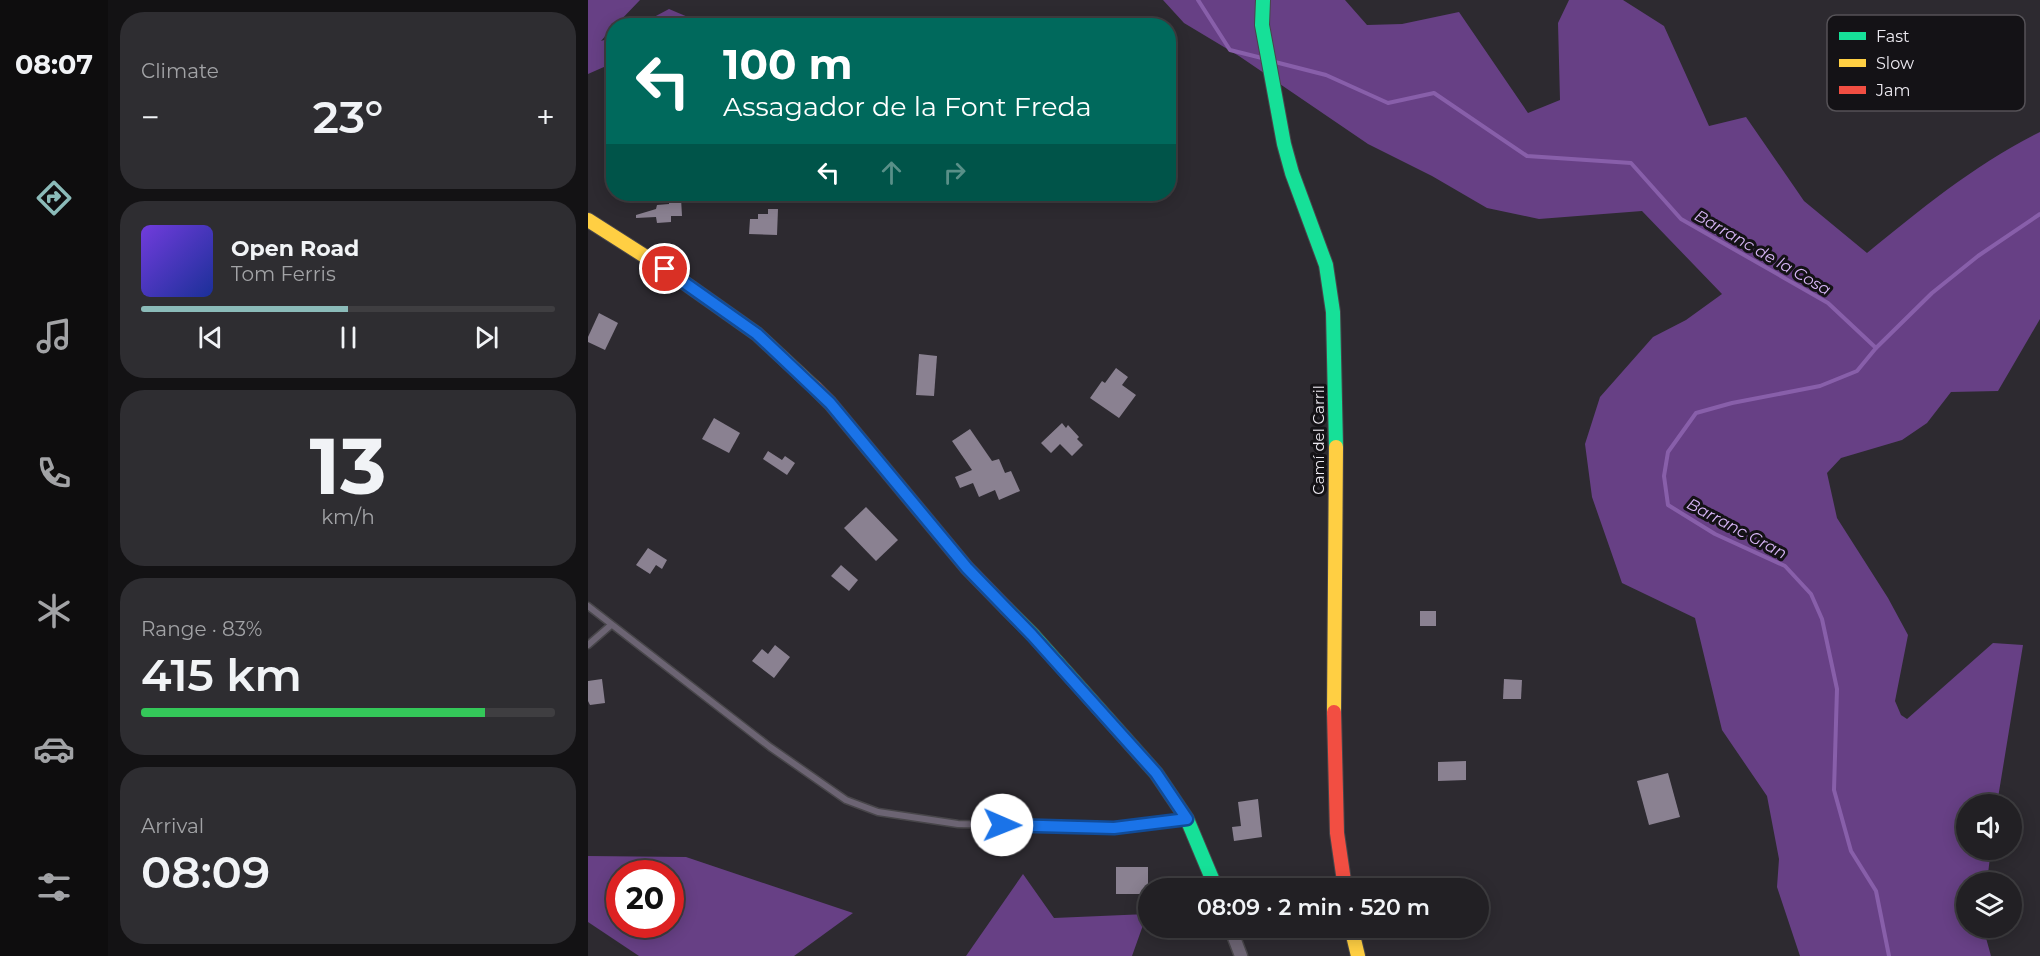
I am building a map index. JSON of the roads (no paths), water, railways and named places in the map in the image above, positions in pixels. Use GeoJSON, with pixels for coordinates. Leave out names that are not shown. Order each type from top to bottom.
{"type":"FeatureCollection","features":[{"type":"Feature","properties":{"kind":"street","name":"Camí del Carril"},"geometry":{"type":"LineString","coordinates":[[1263,0],[1262,25],[1284,144],[1292,173],[1326,265],[1333,312],[1336,456],[1334,752],[1337,832],[1344,878]]}},
{"type":"Feature","properties":{"kind":"street"},"geometry":{"type":"LineString","coordinates":[[588,220],[665,269],[757,334],[830,403],[967,568],[1032,635],[1156,773],[1187,819],[1212,878]]}},
{"type":"Feature","properties":{"kind":"street"},"geometry":{"type":"LineString","coordinates":[[1234,938],[1240,956]]}},
{"type":"Feature","properties":{"kind":"street"},"geometry":{"type":"LineString","coordinates":[[1354,938],[1358,956]]}},
{"type":"Feature","properties":{"kind":"lane"},"geometry":{"type":"LineString","coordinates":[[588,606],[611,626],[823,785],[846,800],[878,812],[958,824],[1114,828],[1187,819]]}},
{"type":"Feature","properties":{"kind":"lane"},"geometry":{"type":"LineString","coordinates":[[588,645],[611,626]]}},
{"type":"Feature","properties":{"kind":"waterway","name":"Barranc de la Cosa"},"geometry":{"type":"LineString","coordinates":[[1198,0],[1230,50],[1262,58]]}},
{"type":"Feature","properties":{"kind":"waterway","name":"Barranc de la Cosa"},"geometry":{"type":"LineString","coordinates":[[1275,62],[1326,75],[1388,103],[1434,93],[1527,156],[1631,163],[1681,219],[1828,303],[1876,348]]}},
{"type":"Feature","properties":{"kind":"waterway","name":"Barranc Gran"},"geometry":{"type":"LineString","coordinates":[[1889,956],[1876,891],[1851,851],[1834,790],[1837,689],[1822,619],[1811,594],[1785,566],[1715,534],[1668,505],[1664,476],[1668,452],[1696,413],[1732,403],[1820,386],[1857,371],[1876,348],[1932,293],[1978,256],[2040,214]]}}]}
